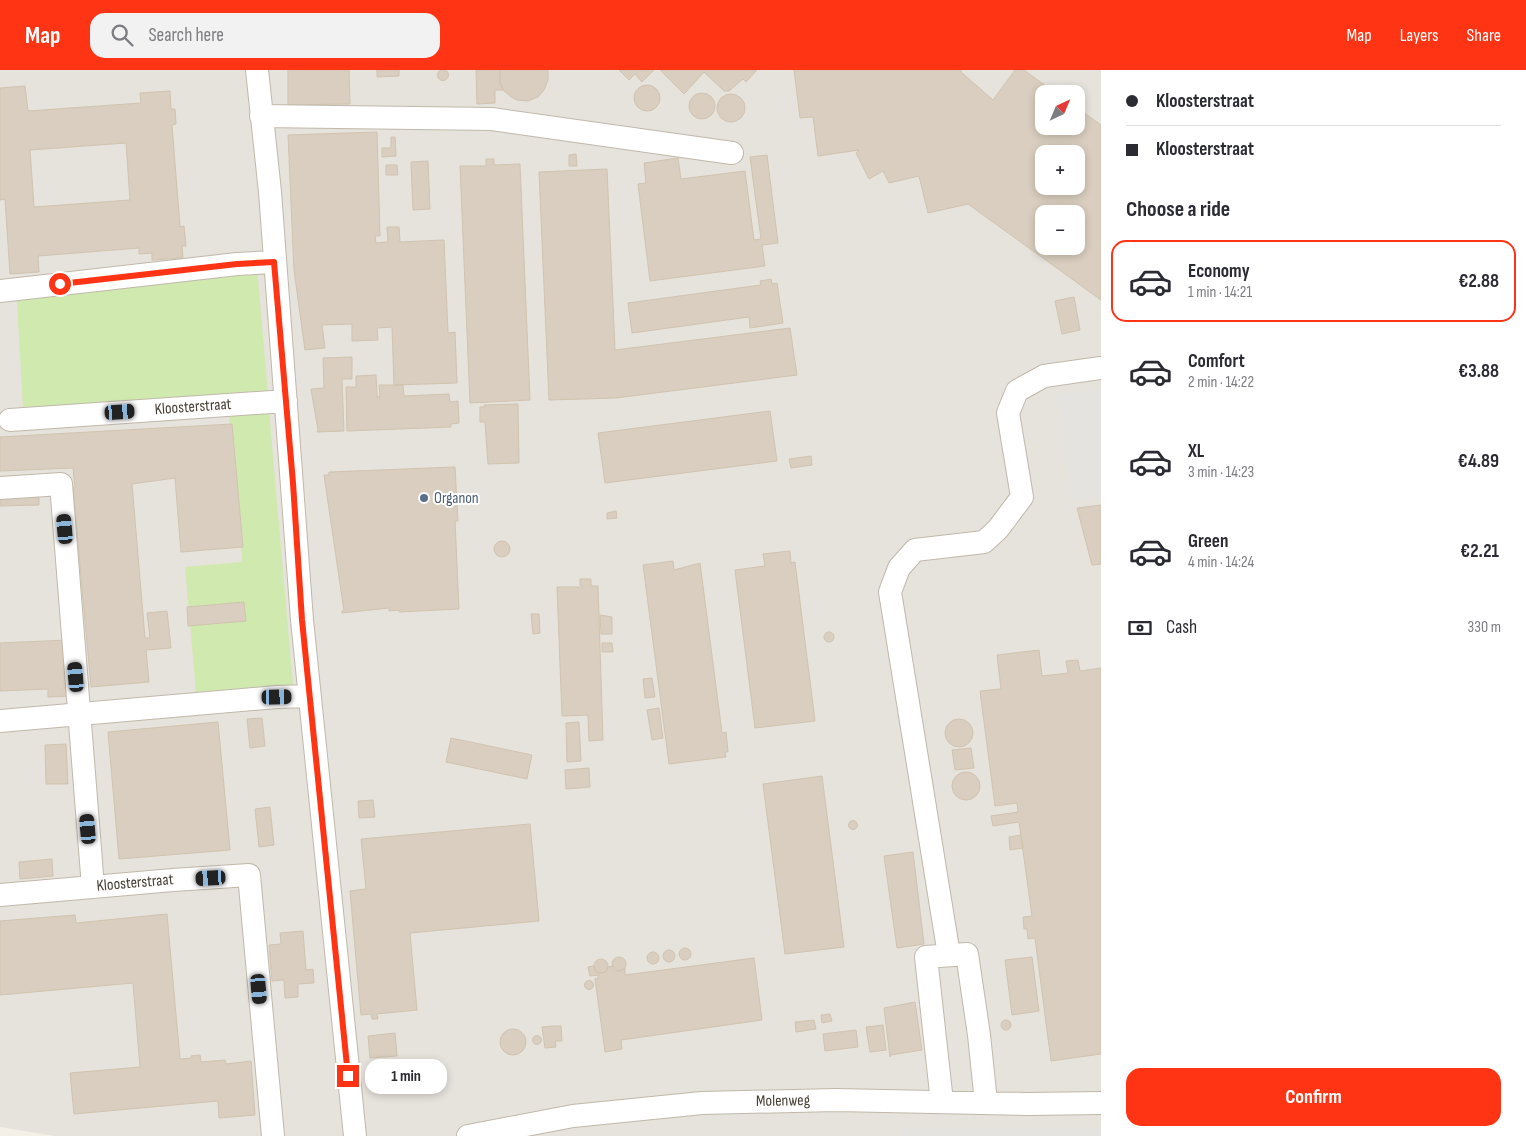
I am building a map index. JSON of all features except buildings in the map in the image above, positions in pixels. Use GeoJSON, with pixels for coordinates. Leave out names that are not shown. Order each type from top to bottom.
{"type":"FeatureCollection","features":[{"type":"Feature","properties":{"kind":"street"},"geometry":{"type":"LineString","coordinates":[[257,70],[270,192],[302,620],[355,1136]]}},
{"type":"Feature","properties":{"kind":"street"},"geometry":{"type":"LineString","coordinates":[[261,116],[492,119],[732,153]]}},
{"type":"Feature","properties":{"kind":"street"},"geometry":{"type":"LineString","coordinates":[[0,291],[237,264],[274,262]]}},
{"type":"Feature","properties":{"kind":"street"},"geometry":{"type":"LineString","coordinates":[[949,955],[890,592],[899,568],[915,550],[984,542],[998,529],[1022,497],[1008,413],[1017,391],[1044,376],[1101,368]]}},
{"type":"Feature","properties":{"kind":"street","name":"Kloosterstraat"},"geometry":{"type":"LineString","coordinates":[[10,420],[286,401]]}},
{"type":"Feature","properties":{"kind":"street"},"geometry":{"type":"LineString","coordinates":[[0,488],[61,484],[93,887]]}},
{"type":"Feature","properties":{"kind":"street"},"geometry":{"type":"LineString","coordinates":[[0,722],[277,697],[309,696]]}},
{"type":"Feature","properties":{"kind":"street","name":"Kloosterstraat"},"geometry":{"type":"LineString","coordinates":[[0,895],[250,875],[273,1136]]}},
{"type":"Feature","properties":{"kind":"street"},"geometry":{"type":"LineString","coordinates":[[942,1102],[926,957],[966,954],[979,1035],[986,1102]]}},
{"type":"Feature","properties":{"kind":"street","name":"Molenweg"},"geometry":{"type":"LineString","coordinates":[[468,1136],[573,1116],[702,1103],[836,1100],[1101,1103]]}},
{"type":"Feature","properties":{"kind":"shaded area"},"geometry":{"type":"Polygon","coordinates":[[[0,70],[1101,70],[1101,1136],[55,1136],[0,1127],[0,70]]]}},
{"type":"Feature","properties":{"kind":"shaded area"},"geometry":{"type":"Polygon","coordinates":[[[1101,389],[1101,497],[1071,501],[1057,394],[1101,389]]]}},
{"type":"Feature","properties":{"kind":"shaded area"},"geometry":{"type":"Polygon","coordinates":[[[899,1128],[1101,1129],[1101,1136],[899,1136],[899,1128]]]}},
{"type":"Feature","properties":{"kind":"green space"},"geometry":{"type":"Polygon","coordinates":[[[257,268],[268,394],[23,408],[17,301],[21,295],[257,268]]]}},
{"type":"Feature","properties":{"kind":"green space"},"geometry":{"type":"Polygon","coordinates":[[[269,411],[293,685],[196,692],[185,567],[241,562],[229,415],[269,411]]]}},
{"type":"Feature","properties":{"kind":"place","name":"Organon"},"geometry":{"type":"Point","coordinates":[424,498]}},
{"type":"Feature","properties":{"kind":"route"},"geometry":{"type":"LineString","coordinates":[[60,284],[237,264],[274,262],[293,483],[302,620],[348,1076]]}}]}
